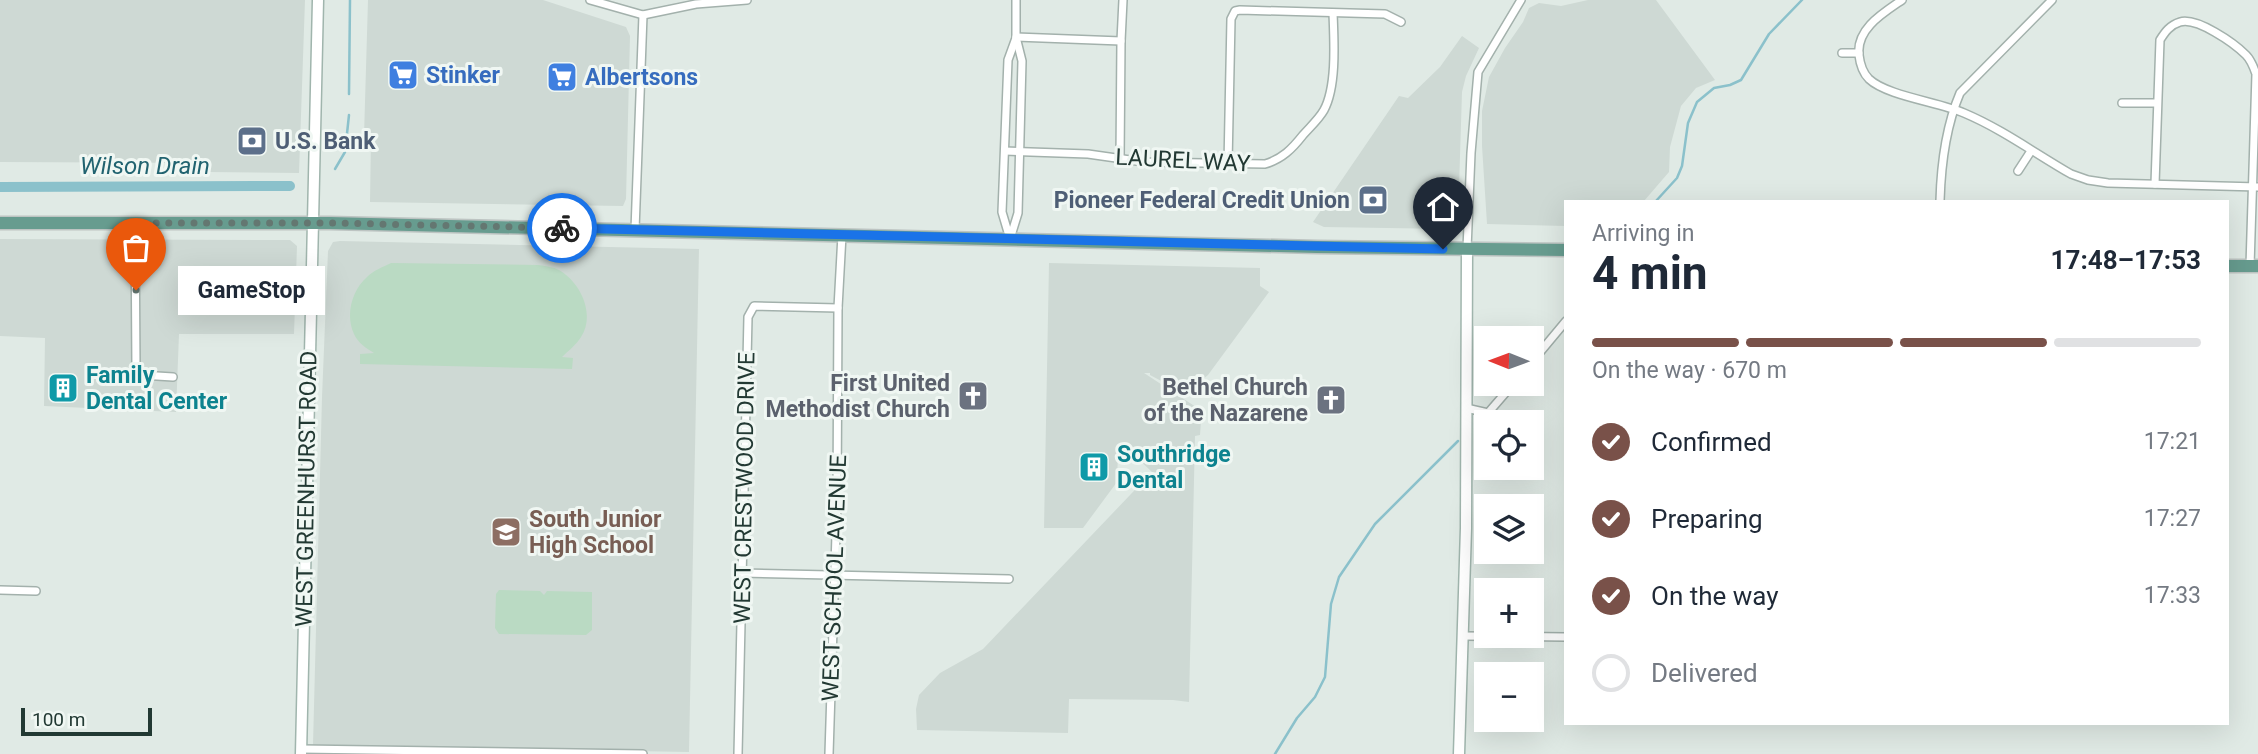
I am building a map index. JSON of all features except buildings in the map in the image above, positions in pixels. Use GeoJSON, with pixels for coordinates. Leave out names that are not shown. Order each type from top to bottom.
{"type":"FeatureCollection","features":[{"type":"Feature","properties":{"kind":"main road","name":"WEST GREENHURST ROAD"},"geometry":{"type":"LineString","coordinates":[[301,752],[318,0]]}},
{"type":"Feature","properties":{"kind":"main road"},"geometry":{"type":"LineString","coordinates":[[0,223],[312,223],[1564,250]]}},
{"type":"Feature","properties":{"kind":"main road"},"geometry":{"type":"LineString","coordinates":[[1459,754],[1463,636],[1467,249]]}},
{"type":"Feature","properties":{"kind":"main road"},"geometry":{"type":"LineString","coordinates":[[2229,265],[2254,266]]}},
{"type":"Feature","properties":{"kind":"street"},"geometry":{"type":"LineString","coordinates":[[590,0],[643,15],[696,5],[747,0]]}},
{"type":"Feature","properties":{"kind":"street"},"geometry":{"type":"LineString","coordinates":[[1010,239],[1018,213],[1020,151],[1022,61],[1016,37],[1016,0]]}},
{"type":"Feature","properties":{"kind":"street"},"geometry":{"type":"LineString","coordinates":[[1120,159],[1123,0]]}},
{"type":"Feature","properties":{"kind":"street"},"geometry":{"type":"LineString","coordinates":[[1467,249],[1478,72],[1521,0]]}},
{"type":"Feature","properties":{"kind":"street"},"geometry":{"type":"LineString","coordinates":[[1902,0],[1863,32],[1859,41],[1861,66],[1868,79],[1885,90],[1953,108],[2006,135],[2071,174],[2088,180],[2255,187]]}},
{"type":"Feature","properties":{"kind":"street"},"geometry":{"type":"LineString","coordinates":[[1940,200],[1953,108],[1960,93],[2052,0]]}},
{"type":"Feature","properties":{"kind":"street"},"geometry":{"type":"LineString","coordinates":[[1228,164],[1231,19],[1235,11],[1385,14],[1401,22]]}},
{"type":"Feature","properties":{"kind":"street","name":"LAUREL WAY"},"geometry":{"type":"LineString","coordinates":[[1005,151],[1088,154],[1144,162],[1265,164],[1277,160],[1292,148],[1323,111],[1329,97],[1333,13]]}},
{"type":"Feature","properties":{"kind":"street"},"geometry":{"type":"LineString","coordinates":[[635,230],[643,15]]}},
{"type":"Feature","properties":{"kind":"street"},"geometry":{"type":"LineString","coordinates":[[2155,184],[2160,40],[2169,27],[2192,21],[2204,25],[2247,55],[2256,74],[2254,266]]}},
{"type":"Feature","properties":{"kind":"street"},"geometry":{"type":"LineString","coordinates":[[1016,37],[1121,41]]}},
{"type":"Feature","properties":{"kind":"street"},"geometry":{"type":"LineString","coordinates":[[1010,239],[1002,212],[1008,60],[1016,37]]}},
{"type":"Feature","properties":{"kind":"street"},"geometry":{"type":"LineString","coordinates":[[1842,53],[1858,53]]}},
{"type":"Feature","properties":{"kind":"street"},"geometry":{"type":"LineString","coordinates":[[2122,103],[2157,103]]}},
{"type":"Feature","properties":{"kind":"street"},"geometry":{"type":"LineString","coordinates":[[2018,171],[2031,151]]}},
{"type":"Feature","properties":{"kind":"street"},"geometry":{"type":"LineString","coordinates":[[135,223],[136,369],[141,375],[173,377]]}},
{"type":"Feature","properties":{"kind":"street","name":"WEST SCHOOL AVENUE"},"geometry":{"type":"LineString","coordinates":[[829,754],[837,503],[838,308],[842,235]]}},
{"type":"Feature","properties":{"kind":"street","name":"WEST CRESTWOOD DRIVE"},"geometry":{"type":"LineString","coordinates":[[738,754],[748,317],[754,306],[838,308]]}},
{"type":"Feature","properties":{"kind":"street"},"geometry":{"type":"LineString","coordinates":[[1544,347],[1564,323]]}},
{"type":"Feature","properties":{"kind":"street"},"geometry":{"type":"LineString","coordinates":[[1466,408],[1489,413],[1503,396]]}},
{"type":"Feature","properties":{"kind":"street"},"geometry":{"type":"LineString","coordinates":[[742,573],[1009,579]]}},
{"type":"Feature","properties":{"kind":"street"},"geometry":{"type":"LineString","coordinates":[[0,590],[36,591]]}},
{"type":"Feature","properties":{"kind":"street"},"geometry":{"type":"LineString","coordinates":[[1463,636],[1564,637]]}},
{"type":"Feature","properties":{"kind":"street"},"geometry":{"type":"LineString","coordinates":[[301,752],[643,754]]}},
{"type":"Feature","properties":{"kind":"shaded area"},"geometry":{"type":"Polygon","coordinates":[[[0,0],[305,0],[299,173],[208,172],[208,163],[0,162],[0,0]]]}},
{"type":"Feature","properties":{"kind":"shaded area"},"geometry":{"type":"Polygon","coordinates":[[[368,0],[543,0],[626,27],[630,36],[626,199],[623,206],[370,202],[371,137],[364,136],[368,0]]]}},
{"type":"Feature","properties":{"kind":"shaded area"},"geometry":{"type":"Polygon","coordinates":[[[1588,0],[1656,0],[1715,80],[1696,88],[1681,106],[1670,147],[1669,172],[1645,200],[1564,200],[1564,226],[1487,224],[1482,111],[1489,77],[1529,8],[1539,3],[1561,6],[1588,0]]]}},
{"type":"Feature","properties":{"kind":"shaded area"},"geometry":{"type":"Polygon","coordinates":[[[1462,36],[1479,48],[1462,92],[1458,220],[1449,229],[1324,227],[1313,222],[1399,96],[1408,98],[1440,67],[1462,36]]]}},
{"type":"Feature","properties":{"kind":"shaded area"},"geometry":{"type":"Polygon","coordinates":[[[0,239],[290,240],[297,246],[294,334],[179,334],[176,412],[44,406],[45,338],[0,336],[0,239]]]}},
{"type":"Feature","properties":{"kind":"shaded area","name":"South Junior High School"},"geometry":{"type":"Polygon","coordinates":[[[333,242],[699,249],[689,752],[313,745],[328,251],[333,242]]]}},
{"type":"Feature","properties":{"kind":"shaded area"},"geometry":{"type":"Polygon","coordinates":[[[1049,263],[1260,268],[1260,286],[1269,292],[1202,380],[1198,378],[1182,392],[1150,373],[1144,373],[1196,407],[1191,415],[1201,421],[1200,435],[1195,436],[1189,702],[1069,699],[1068,733],[917,730],[916,709],[919,695],[940,673],[983,649],[1152,472],[1134,455],[1118,453],[1117,482],[1083,528],[1044,528],[1049,263]]]}},
{"type":"Feature","properties":{"kind":"green space"},"geometry":{"type":"Polygon","coordinates":[[[391,263],[538,265],[559,270],[567,275],[579,290],[586,309],[587,319],[581,337],[562,357],[573,358],[572,369],[360,364],[360,354],[374,353],[360,343],[351,327],[350,311],[354,296],[367,277],[391,263]]]}},
{"type":"Feature","properties":{"kind":"green space"},"geometry":{"type":"Polygon","coordinates":[[[499,590],[540,591],[544,595],[547,591],[592,592],[592,630],[586,635],[499,634],[495,628],[496,594],[499,590]]]}},
{"type":"Feature","properties":{"kind":"waterway","name":"Wilson Drain"},"geometry":{"type":"LineString","coordinates":[[349,94],[350,0]]}},
{"type":"Feature","properties":{"kind":"waterway"},"geometry":{"type":"LineString","coordinates":[[1657,200],[1677,178],[1682,166],[1688,123],[1697,102],[1714,88],[1741,80],[1769,34],[1802,0]]}},
{"type":"Feature","properties":{"kind":"waterway","name":"Wilson Drain"},"geometry":{"type":"LineString","coordinates":[[335,169],[345,152],[349,115]]}},
{"type":"Feature","properties":{"kind":"waterway","name":"Wilson Drain"},"geometry":{"type":"LineString","coordinates":[[0,187],[290,186]]}},
{"type":"Feature","properties":{"kind":"waterway"},"geometry":{"type":"LineString","coordinates":[[1275,754],[1297,718],[1315,697],[1325,677],[1331,604],[1339,577],[1375,524],[1458,441]]}},
{"type":"Feature","properties":{"kind":"way so far"},"geometry":{"type":"LineString","coordinates":[[136,290],[135,223],[330,223],[562,228]]}},
{"type":"Feature","properties":{"kind":"place","name":"Stinker"},"geometry":{"type":"Point","coordinates":[403,75]}},
{"type":"Feature","properties":{"kind":"place","name":"Albertsons"},"geometry":{"type":"Point","coordinates":[562,77]}},
{"type":"Feature","properties":{"kind":"place","name":"U.S. Bank"},"geometry":{"type":"Point","coordinates":[252,141]}},
{"type":"Feature","properties":{"kind":"place","name":"Pioneer Federal Credit Union"},"geometry":{"type":"Point","coordinates":[1373,200]}},
{"type":"Feature","properties":{"kind":"place","name":"GameStop"},"geometry":{"type":"Point","coordinates":[136,290]}},
{"type":"Feature","properties":{"kind":"place","name":"Family Dental Center"},"geometry":{"type":"Point","coordinates":[63,388]}},
{"type":"Feature","properties":{"kind":"place","name":"First United Methodist Church"},"geometry":{"type":"Point","coordinates":[973,396]}},
{"type":"Feature","properties":{"kind":"place","name":"Bethel Church of the Nazarene"},"geometry":{"type":"Point","coordinates":[1331,400]}},
{"type":"Feature","properties":{"kind":"place","name":"Southridge Dental"},"geometry":{"type":"Point","coordinates":[1094,467]}},
{"type":"Feature","properties":{"kind":"place","name":"South Junior High School"},"geometry":{"type":"Point","coordinates":[506,532]}},
{"type":"Feature","properties":{"kind":"route"},"geometry":{"type":"LineString","coordinates":[[562,228],[1443,249]]}}]}
